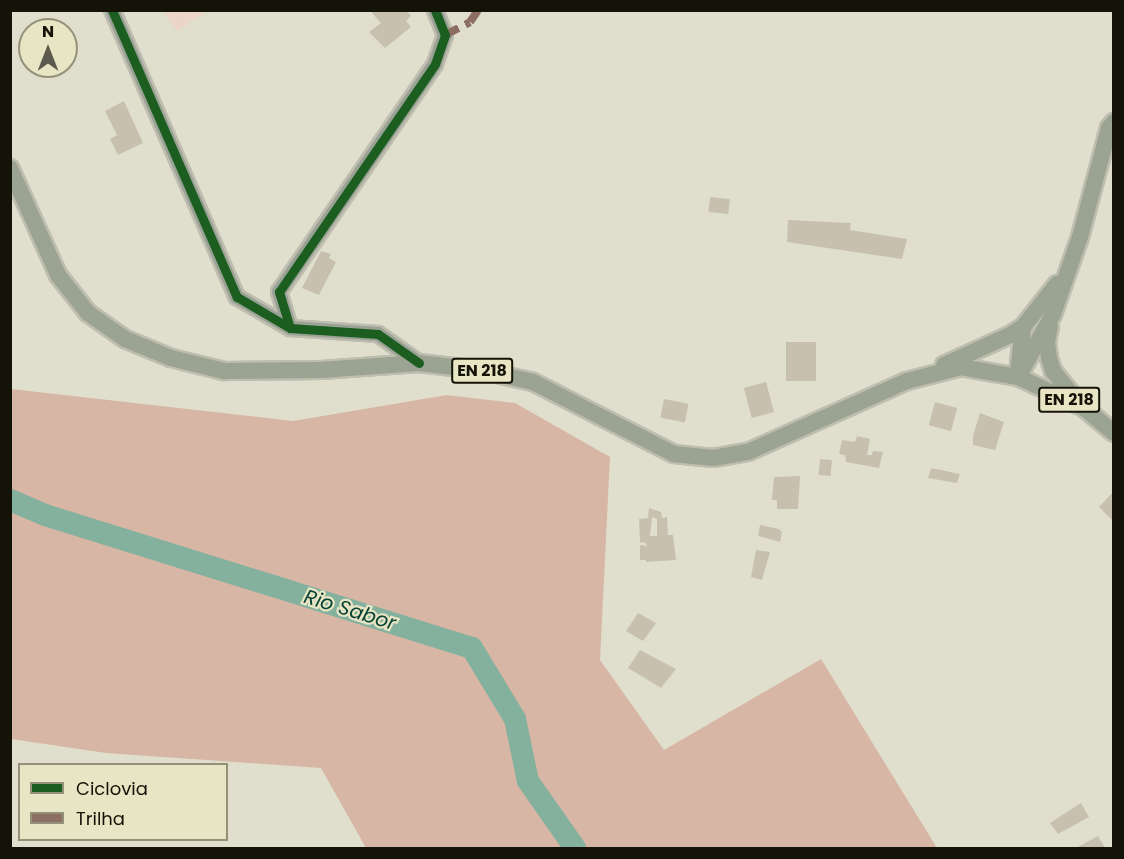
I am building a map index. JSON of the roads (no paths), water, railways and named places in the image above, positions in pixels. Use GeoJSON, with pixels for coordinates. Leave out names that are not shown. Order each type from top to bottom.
{"type":"FeatureCollection","features":[{"type":"Feature","properties":{"kind":"main road"},"geometry":{"type":"LineString","coordinates":[[1083,407],[1065,389],[1049,358],[1047,342],[1053,315],[1075,252],[1109,128],[1113,122]]}},
{"type":"Feature","properties":{"kind":"main road","name":"EN 218"},"geometry":{"type":"LineString","coordinates":[[10,168],[58,275],[88,313],[125,339],[171,358],[224,371],[321,370],[419,363],[478,370],[533,382],[674,454],[713,458],[748,452],[907,381],[961,367],[1018,377],[1083,407],[1113,433]]}},
{"type":"Feature","properties":{"kind":"main road"},"geometry":{"type":"LineString","coordinates":[[907,381],[1023,327],[1049,297],[1075,252]]}},
{"type":"Feature","properties":{"kind":"main road"},"geometry":{"type":"LineString","coordinates":[[1018,377],[1053,315]]}},
{"type":"Feature","properties":{"kind":"main road"},"geometry":{"type":"LineString","coordinates":[[1018,377],[1023,327]]}},
{"type":"Feature","properties":{"kind":"street"},"geometry":{"type":"LineString","coordinates":[[112,10],[237,297],[290,328],[378,334],[419,363]]}},
{"type":"Feature","properties":{"kind":"street"},"geometry":{"type":"LineString","coordinates":[[290,328],[279,292],[435,64],[445,35],[435,10]]}},
{"type":"Feature","properties":{"kind":"waterway","name":"Rio Sabor"},"geometry":{"type":"LineString","coordinates":[[10,500],[45,515],[472,648],[515,719],[528,781],[575,848]]}}]}
